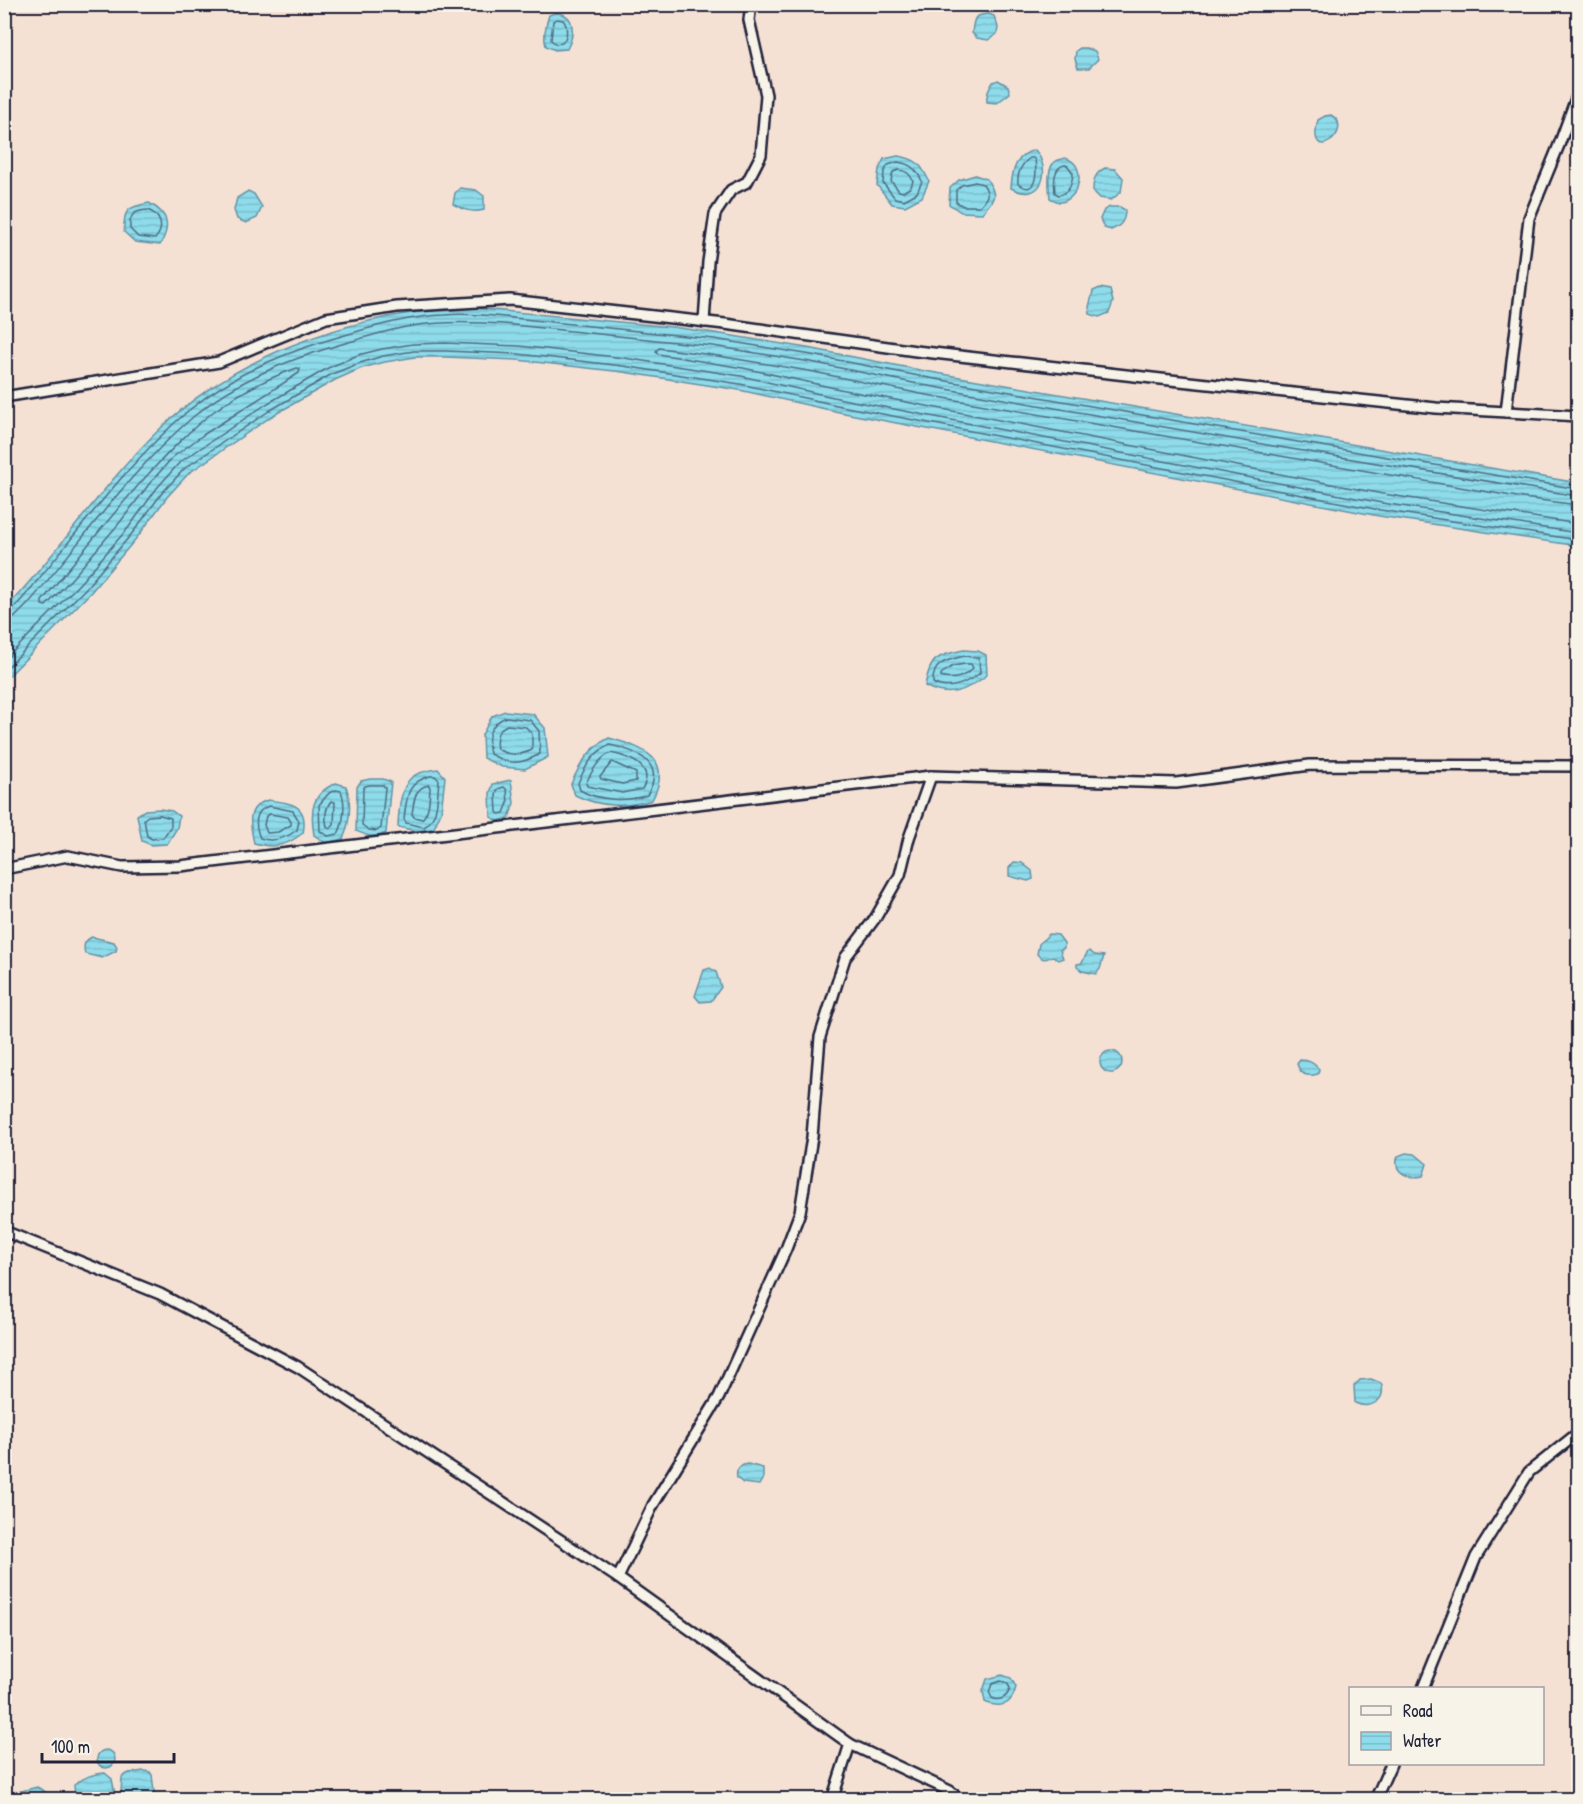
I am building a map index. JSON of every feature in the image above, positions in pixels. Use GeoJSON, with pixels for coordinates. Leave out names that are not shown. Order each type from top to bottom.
{"type":"FeatureCollection","features":[{"type":"Feature","properties":{"kind":"street"},"geometry":{"type":"LineString","coordinates":[[705,322],[708,262],[715,214],[731,190],[747,182],[761,155],[766,95],[749,20],[751,4]]}},
{"type":"Feature","properties":{"kind":"street"},"geometry":{"type":"LineString","coordinates":[[1506,412],[1529,218],[1578,93]]}},
{"type":"Feature","properties":{"kind":"street"},"geometry":{"type":"LineString","coordinates":[[4,398],[219,362],[326,318],[397,307],[510,300],[705,322],[927,353],[1436,408],[1578,416]]}},
{"type":"Feature","properties":{"kind":"street"},"geometry":{"type":"LineString","coordinates":[[4,869],[68,856],[122,867],[180,866],[930,776],[1176,783],[1310,765],[1578,766]]}},
{"type":"Feature","properties":{"kind":"street"},"geometry":{"type":"LineString","coordinates":[[618,1578],[653,1505],[718,1397],[786,1249],[800,1212],[812,1137],[820,1038],[845,958],[876,917],[900,875],[909,838],[930,776]]}},
{"type":"Feature","properties":{"kind":"street"},"geometry":{"type":"LineString","coordinates":[[4,1231],[160,1294],[298,1367],[618,1578],[850,1744],[950,1791],[960,1800]]}},
{"type":"Feature","properties":{"kind":"street"},"geometry":{"type":"LineString","coordinates":[[1425,1687],[1476,1557],[1529,1472],[1578,1433]]}},
{"type":"Feature","properties":{"kind":"street"},"geometry":{"type":"LineString","coordinates":[[832,1800],[850,1744]]}},
{"type":"Feature","properties":{"kind":"street"},"geometry":{"type":"LineString","coordinates":[[1375,1800],[1391,1765]]}},
{"type":"Feature","properties":{"kind":"water"},"geometry":{"type":"Polygon","coordinates":[[[555,13],[567,17],[572,25],[567,49],[555,50],[546,46],[545,35],[549,15],[555,13]]]}},
{"type":"Feature","properties":{"kind":"water"},"geometry":{"type":"Polygon","coordinates":[[[989,14],[994,16],[998,27],[997,34],[988,40],[977,38],[972,33],[975,18],[989,14]]]}},
{"type":"Feature","properties":{"kind":"water"},"geometry":{"type":"Polygon","coordinates":[[[1080,48],[1095,51],[1098,59],[1089,68],[1078,68],[1075,59],[1076,51],[1080,48]]]}},
{"type":"Feature","properties":{"kind":"water"},"geometry":{"type":"Polygon","coordinates":[[[998,80],[1008,86],[1010,93],[997,103],[987,102],[990,87],[998,80]]]}},
{"type":"Feature","properties":{"kind":"water"},"geometry":{"type":"Polygon","coordinates":[[[1331,115],[1338,122],[1339,129],[1330,142],[1324,144],[1318,142],[1316,134],[1318,120],[1331,115]]]}},
{"type":"Feature","properties":{"kind":"water"},"geometry":{"type":"Polygon","coordinates":[[[1035,150],[1043,166],[1041,182],[1031,192],[1011,188],[1012,175],[1019,159],[1035,150]]]}},
{"type":"Feature","properties":{"kind":"water"},"geometry":{"type":"Polygon","coordinates":[[[898,156],[918,163],[929,181],[922,197],[905,206],[892,204],[877,185],[879,169],[884,159],[898,156]]]}},
{"type":"Feature","properties":{"kind":"water"},"geometry":{"type":"Polygon","coordinates":[[[1065,158],[1077,167],[1079,175],[1076,190],[1072,196],[1059,202],[1050,198],[1049,173],[1053,164],[1065,158]]]}},
{"type":"Feature","properties":{"kind":"water"},"geometry":{"type":"Polygon","coordinates":[[[1105,168],[1115,169],[1123,178],[1121,192],[1111,200],[1100,198],[1093,191],[1095,177],[1105,168]]]}},
{"type":"Feature","properties":{"kind":"water"},"geometry":{"type":"Polygon","coordinates":[[[975,175],[987,179],[994,197],[982,213],[961,212],[949,204],[950,188],[959,180],[975,175]]]}},
{"type":"Feature","properties":{"kind":"water"},"geometry":{"type":"Polygon","coordinates":[[[460,188],[476,190],[484,196],[484,210],[468,210],[453,204],[455,193],[460,188]]]}},
{"type":"Feature","properties":{"kind":"water"},"geometry":{"type":"Polygon","coordinates":[[[248,191],[254,194],[262,207],[257,218],[246,223],[237,219],[234,210],[237,198],[248,191]]]}},
{"type":"Feature","properties":{"kind":"water"},"geometry":{"type":"Polygon","coordinates":[[[149,203],[161,212],[166,221],[166,232],[160,245],[135,242],[124,232],[124,219],[128,211],[136,206],[149,203]]]}},
{"type":"Feature","properties":{"kind":"water"},"geometry":{"type":"Polygon","coordinates":[[[1110,207],[1120,207],[1125,210],[1122,223],[1111,230],[1104,228],[1100,219],[1104,210],[1110,207]]]}},
{"type":"Feature","properties":{"kind":"water"},"geometry":{"type":"Polygon","coordinates":[[[1100,288],[1110,290],[1113,302],[1109,313],[1099,317],[1090,314],[1089,307],[1093,291],[1100,288]]]}},
{"type":"Feature","properties":{"kind":"water"},"geometry":{"type":"Polygon","coordinates":[[[473,308],[715,333],[1578,483],[1578,546],[1379,516],[839,412],[739,390],[623,372],[517,360],[415,357],[362,368],[335,380],[272,416],[189,473],[91,592],[5,680],[5,609],[45,564],[121,470],[162,427],[194,400],[267,356],[348,326],[390,317],[473,308]]]}},
{"type":"Feature","properties":{"kind":"water"},"geometry":{"type":"Polygon","coordinates":[[[964,650],[978,651],[986,655],[987,675],[958,691],[942,692],[925,686],[929,669],[936,659],[964,650]]]}},
{"type":"Feature","properties":{"kind":"water"},"geometry":{"type":"Polygon","coordinates":[[[505,711],[533,714],[545,728],[548,757],[525,769],[502,767],[483,758],[482,735],[492,716],[505,711]]]}},
{"type":"Feature","properties":{"kind":"water"},"geometry":{"type":"Polygon","coordinates":[[[609,738],[644,751],[658,765],[660,774],[658,786],[652,800],[613,805],[594,802],[575,795],[571,784],[582,763],[596,747],[609,738]]]}},
{"type":"Feature","properties":{"kind":"water"},"geometry":{"type":"Polygon","coordinates":[[[438,769],[445,777],[441,812],[434,828],[425,833],[398,827],[400,803],[407,782],[416,774],[438,769]]]}},
{"type":"Feature","properties":{"kind":"water"},"geometry":{"type":"Polygon","coordinates":[[[383,779],[391,782],[386,833],[382,835],[374,836],[356,831],[357,787],[361,781],[383,779]]]}},
{"type":"Feature","properties":{"kind":"water"},"geometry":{"type":"Polygon","coordinates":[[[511,780],[514,803],[509,818],[498,821],[491,817],[490,793],[493,784],[511,780]]]}},
{"type":"Feature","properties":{"kind":"water"},"geometry":{"type":"Polygon","coordinates":[[[336,783],[346,786],[350,806],[349,820],[343,839],[326,843],[314,835],[312,818],[314,804],[321,792],[336,783]]]}},
{"type":"Feature","properties":{"kind":"water"},"geometry":{"type":"Polygon","coordinates":[[[268,800],[291,804],[301,811],[304,823],[303,833],[280,845],[268,846],[254,843],[252,812],[268,800]]]}},
{"type":"Feature","properties":{"kind":"water"},"geometry":{"type":"Polygon","coordinates":[[[145,810],[172,811],[179,816],[177,828],[167,844],[151,845],[142,841],[137,815],[145,810]]]}},
{"type":"Feature","properties":{"kind":"water"},"geometry":{"type":"Polygon","coordinates":[[[1014,862],[1022,863],[1032,871],[1033,879],[1028,881],[1009,876],[1009,868],[1014,862]]]}},
{"type":"Feature","properties":{"kind":"water"},"geometry":{"type":"Polygon","coordinates":[[[1049,934],[1058,935],[1064,943],[1064,948],[1060,950],[1063,958],[1058,960],[1052,956],[1044,959],[1037,954],[1039,944],[1049,934]]]}},
{"type":"Feature","properties":{"kind":"water"},"geometry":{"type":"Polygon","coordinates":[[[92,937],[114,942],[117,947],[116,951],[102,958],[85,954],[85,944],[92,937]]]}},
{"type":"Feature","properties":{"kind":"water"},"geometry":{"type":"Polygon","coordinates":[[[1089,951],[1095,955],[1104,956],[1096,974],[1082,971],[1077,967],[1089,951]]]}},
{"type":"Feature","properties":{"kind":"water"},"geometry":{"type":"Polygon","coordinates":[[[710,968],[716,972],[721,987],[711,1001],[700,1002],[695,996],[704,970],[710,968]]]}},
{"type":"Feature","properties":{"kind":"water"},"geometry":{"type":"Polygon","coordinates":[[[1111,1051],[1119,1054],[1122,1062],[1119,1070],[1111,1073],[1103,1070],[1100,1062],[1103,1054],[1111,1051]]]}},
{"type":"Feature","properties":{"kind":"water"},"geometry":{"type":"Polygon","coordinates":[[[1300,1060],[1315,1065],[1319,1069],[1318,1074],[1302,1073],[1297,1064],[1300,1060]]]}},
{"type":"Feature","properties":{"kind":"water"},"geometry":{"type":"Polygon","coordinates":[[[1406,1153],[1415,1154],[1427,1164],[1423,1176],[1412,1177],[1403,1174],[1397,1167],[1398,1156],[1406,1153]]]}},
{"type":"Feature","properties":{"kind":"water"},"geometry":{"type":"Polygon","coordinates":[[[1371,1379],[1381,1383],[1380,1399],[1367,1405],[1355,1403],[1354,1386],[1360,1380],[1371,1379]]]}},
{"type":"Feature","properties":{"kind":"water"},"geometry":{"type":"Polygon","coordinates":[[[748,1464],[763,1468],[763,1478],[759,1485],[743,1483],[737,1478],[739,1468],[748,1464]]]}},
{"type":"Feature","properties":{"kind":"water"},"geometry":{"type":"Polygon","coordinates":[[[1002,1675],[1011,1678],[1016,1687],[1012,1698],[1001,1705],[985,1702],[983,1691],[987,1679],[1002,1675]]]}},
{"type":"Feature","properties":{"kind":"water"},"geometry":{"type":"Polygon","coordinates":[[[106,1750],[112,1753],[115,1759],[112,1765],[106,1768],[100,1765],[97,1759],[100,1753],[106,1750]]]}},
{"type":"Feature","properties":{"kind":"water"},"geometry":{"type":"Polygon","coordinates":[[[144,1771],[152,1775],[155,1799],[122,1799],[122,1777],[129,1773],[144,1771]]]}},
{"type":"Feature","properties":{"kind":"water"},"geometry":{"type":"Polygon","coordinates":[[[105,1773],[112,1779],[115,1794],[111,1799],[78,1799],[74,1785],[88,1776],[105,1773]]]}},
{"type":"Feature","properties":{"kind":"water"},"geometry":{"type":"Polygon","coordinates":[[[37,1787],[47,1793],[47,1799],[5,1799],[5,1795],[37,1787]]]}}]}
